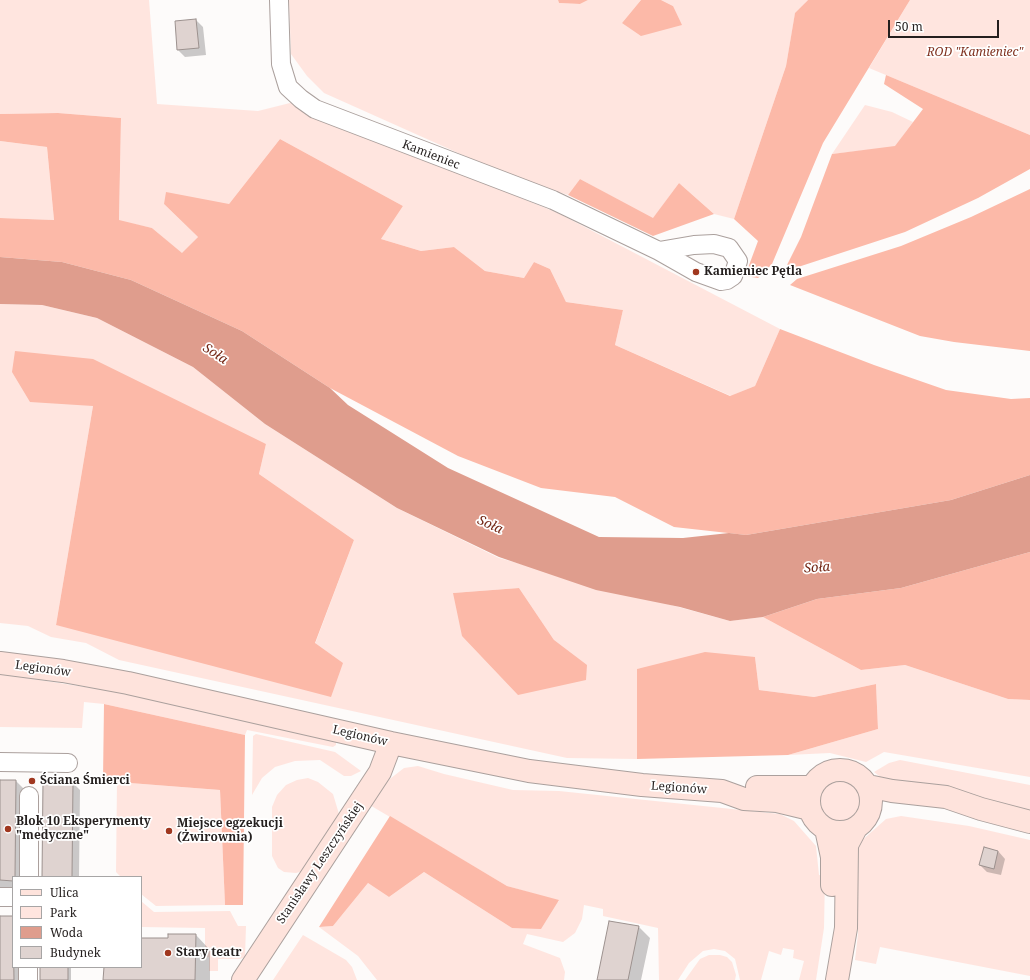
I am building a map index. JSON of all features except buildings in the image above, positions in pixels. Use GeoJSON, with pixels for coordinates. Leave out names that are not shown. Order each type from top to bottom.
{"type":"FeatureCollection","features":[{"type":"Feature","properties":{"kind":"main road","name":"Legionów"},"geometry":{"type":"LineString","coordinates":[[0,663],[64,671],[128,683],[391,743],[529,770],[580,778],[642,786],[722,791],[740,787],[812,787]]}},
{"type":"Feature","properties":{"kind":"main road","name":"Stanisławy Leszczyńskiej"},"geometry":{"type":"LineString","coordinates":[[243,980],[380,772],[391,743]]}},
{"type":"Feature","properties":{"kind":"main road"},"geometry":{"type":"LineString","coordinates":[[837,980],[846,928],[847,846],[862,821],[871,800],[868,786],[862,778],[853,772],[834,770],[825,773],[817,779],[812,787],[809,801],[810,809],[813,817],[826,829],[836,832],[846,832],[862,821],[892,804],[981,809]]}},
{"type":"Feature","properties":{"kind":"main road"},"geometry":{"type":"LineString","coordinates":[[868,786],[892,791],[946,797],[981,809],[1030,822]]}},
{"type":"Feature","properties":{"kind":"main road","name":"Legionów"},"geometry":{"type":"LineString","coordinates":[[722,791],[744,799],[777,801],[810,809]]}},
{"type":"Feature","properties":{"kind":"main road"},"geometry":{"type":"LineString","coordinates":[[825,980],[831,925],[832,857],[826,829]]}},
{"type":"Feature","properties":{"kind":"street","name":"Kamieniec"},"geometry":{"type":"LineString","coordinates":[[279,0],[281,64],[288,87],[315,110],[552,200],[659,251]]}},
{"type":"Feature","properties":{"kind":"street"},"geometry":{"type":"LineString","coordinates":[[0,762],[68,763]]}},
{"type":"Feature","properties":{"kind":"street"},"geometry":{"type":"LineString","coordinates":[[29,876],[30,796]]}},
{"type":"Feature","properties":{"kind":"street"},"geometry":{"type":"LineString","coordinates":[[0,897],[12,897]]}},
{"type":"Feature","properties":{"kind":"street"},"geometry":{"type":"LineString","coordinates":[[28,968],[28,980]]}},
{"type":"Feature","properties":{"kind":"green space"},"geometry":{"type":"Polygon","coordinates":[[[0,0],[149,0],[157,104],[258,111],[294,102],[326,119],[558,213],[780,329],[755,386],[731,396],[615,345],[623,310],[566,302],[550,269],[534,262],[524,278],[485,271],[454,247],[421,251],[381,239],[403,206],[280,139],[229,204],[164,204],[198,237],[182,254],[152,228],[119,221],[121,118],[58,113],[0,114],[0,0]]]}},
{"type":"Feature","properties":{"kind":"green space"},"geometry":{"type":"Polygon","coordinates":[[[289,0],[558,0],[559,3],[580,4],[588,0],[641,0],[622,23],[673,6],[661,0],[808,0],[795,14],[786,66],[734,219],[714,214],[679,183],[653,219],[580,179],[568,195],[514,178],[324,93],[307,76],[291,54],[289,0]]]}},
{"type":"Feature","properties":{"kind":"green space","name":"ROD \"Kamieniec\""},"geometry":{"type":"Polygon","coordinates":[[[910,0],[1030,0],[1030,135],[869,68],[910,0]]]}},
{"type":"Feature","properties":{"kind":"green space"},"geometry":{"type":"Polygon","coordinates":[[[865,105],[892,112],[913,122],[895,147],[832,154],[865,105]]]}},
{"type":"Feature","properties":{"kind":"green space"},"geometry":{"type":"Polygon","coordinates":[[[0,141],[47,147],[54,220],[0,218],[0,141]]]}},
{"type":"Feature","properties":{"kind":"green space"},"geometry":{"type":"Polygon","coordinates":[[[0,304],[42,305],[97,318],[193,367],[265,424],[397,508],[499,558],[730,621],[763,617],[861,670],[905,665],[1008,699],[1030,700],[1030,777],[884,752],[866,762],[830,753],[788,755],[878,729],[876,684],[814,697],[759,690],[755,657],[637,669],[637,759],[567,758],[119,660],[86,643],[51,637],[28,626],[0,623],[0,304]],[[93,406],[56,625],[315,644],[354,540],[259,474],[266,444],[93,406]],[[519,588],[453,593],[554,640],[519,588]]]}},
{"type":"Feature","properties":{"kind":"green space"},"geometry":{"type":"Polygon","coordinates":[[[0,674],[157,698],[336,742],[336,745],[333,747],[247,730],[245,735],[104,704],[84,702],[82,728],[0,727],[0,674]]]}},
{"type":"Feature","properties":{"kind":"green space"},"geometry":{"type":"Polygon","coordinates":[[[256,734],[335,752],[361,771],[351,776],[344,776],[320,760],[295,761],[275,767],[262,778],[252,795],[253,736],[256,734]]]}},
{"type":"Feature","properties":{"kind":"green space"},"geometry":{"type":"Polygon","coordinates":[[[900,760],[1030,785],[1030,810],[930,786],[887,782],[874,772],[889,763],[900,760]]]}},
{"type":"Feature","properties":{"kind":"green space"},"geometry":{"type":"Polygon","coordinates":[[[418,766],[444,774],[513,790],[559,791],[780,814],[794,821],[816,846],[819,875],[825,876],[824,928],[816,980],[799,980],[804,961],[793,958],[794,950],[783,948],[781,955],[769,951],[761,980],[740,980],[735,959],[725,951],[714,949],[703,951],[689,963],[678,980],[659,980],[658,928],[603,916],[603,909],[584,905],[582,919],[575,933],[563,942],[527,934],[523,944],[560,958],[565,972],[564,980],[377,980],[358,956],[319,927],[333,926],[368,883],[389,897],[424,872],[512,928],[559,901],[507,886],[368,804],[377,789],[404,768],[418,766]]]}},
{"type":"Feature","properties":{"kind":"green space"},"geometry":{"type":"Polygon","coordinates":[[[308,778],[318,782],[333,794],[339,814],[337,825],[307,870],[296,873],[284,872],[278,868],[272,856],[272,807],[277,795],[286,785],[297,780],[308,778]]]}},
{"type":"Feature","properties":{"kind":"green space"},"geometry":{"type":"Polygon","coordinates":[[[836,779],[844,779],[852,782],[858,788],[861,800],[858,812],[852,818],[844,821],[836,821],[828,818],[822,812],[819,804],[819,796],[822,788],[828,782],[836,779]]]}},
{"type":"Feature","properties":{"kind":"green space","name":"Miejsce egzekucji (Żwirownia)"},"geometry":{"type":"Polygon","coordinates":[[[117,782],[220,790],[225,905],[156,906],[142,895],[142,876],[120,876],[116,872],[117,782]]]}},
{"type":"Feature","properties":{"kind":"green space"},"geometry":{"type":"Polygon","coordinates":[[[901,816],[969,826],[1030,840],[1030,976],[880,947],[876,964],[855,960],[858,934],[855,853],[859,843],[886,819],[901,816]]]}},
{"type":"Feature","properties":{"kind":"green space"},"geometry":{"type":"Polygon","coordinates":[[[142,902],[154,912],[230,911],[238,926],[246,926],[245,957],[240,959],[218,959],[218,971],[209,971],[209,957],[205,958],[205,928],[142,927],[142,902]]]}},
{"type":"Feature","properties":{"kind":"green space"},"geometry":{"type":"Polygon","coordinates":[[[303,935],[346,960],[352,967],[357,980],[273,980],[303,935]]]}},
{"type":"Feature","properties":{"kind":"green space"},"geometry":{"type":"Polygon","coordinates":[[[709,955],[720,955],[727,957],[732,962],[736,975],[735,980],[685,980],[700,959],[709,955]]]}},
{"type":"Feature","properties":{"kind":"shaded area"},"geometry":{"type":"Polygon","coordinates":[[[558,0],[588,0],[580,4],[559,3],[558,0]]]}},
{"type":"Feature","properties":{"kind":"shaded area"},"geometry":{"type":"Polygon","coordinates":[[[641,0],[661,0],[673,6],[682,25],[641,36],[622,23],[641,0]]]}},
{"type":"Feature","properties":{"kind":"shaded area"},"geometry":{"type":"Polygon","coordinates":[[[808,0],[910,0],[823,143],[772,264],[758,278],[745,276],[758,241],[734,219],[786,66],[795,13],[808,0]]]}},
{"type":"Feature","properties":{"kind":"shaded area"},"geometry":{"type":"Polygon","coordinates":[[[886,75],[1030,135],[1030,169],[978,198],[905,232],[792,269],[787,265],[801,237],[832,154],[895,146],[923,109],[884,84],[886,75]]]}},
{"type":"Feature","properties":{"kind":"shaded area"},"geometry":{"type":"Polygon","coordinates":[[[58,113],[121,118],[119,220],[152,228],[182,253],[198,237],[164,204],[166,192],[229,204],[280,139],[403,206],[381,239],[421,251],[454,247],[485,271],[524,278],[534,262],[550,269],[566,302],[623,310],[615,345],[730,396],[755,386],[780,329],[874,365],[946,390],[1011,399],[1030,398],[1030,475],[951,500],[746,535],[674,527],[615,497],[541,488],[458,456],[330,388],[242,331],[131,280],[62,262],[0,257],[0,218],[54,220],[47,147],[0,141],[0,114],[58,113]]]}},
{"type":"Feature","properties":{"kind":"shaded area"},"geometry":{"type":"Polygon","coordinates":[[[580,179],[653,218],[679,183],[714,214],[653,236],[568,195],[580,179]]]}},
{"type":"Feature","properties":{"kind":"shaded area"},"geometry":{"type":"Polygon","coordinates":[[[1030,189],[1030,351],[954,342],[920,336],[790,285],[797,279],[901,246],[971,217],[1030,189]]]}},
{"type":"Feature","properties":{"kind":"shaded area"},"geometry":{"type":"Polygon","coordinates":[[[15,351],[93,359],[266,444],[259,474],[354,540],[315,643],[343,663],[331,697],[56,625],[93,406],[30,402],[12,372],[15,351]]]}},
{"type":"Feature","properties":{"kind":"shaded area"},"geometry":{"type":"Polygon","coordinates":[[[1030,552],[1030,700],[1008,699],[905,665],[861,670],[763,617],[817,599],[901,588],[1030,552]]]}},
{"type":"Feature","properties":{"kind":"shaded area"},"geometry":{"type":"Polygon","coordinates":[[[519,588],[554,640],[587,665],[586,680],[518,695],[462,636],[453,593],[519,588]]]}},
{"type":"Feature","properties":{"kind":"shaded area"},"geometry":{"type":"Polygon","coordinates":[[[705,652],[755,657],[759,690],[814,697],[876,684],[878,729],[788,755],[637,759],[637,669],[705,652]]]}},
{"type":"Feature","properties":{"kind":"shaded area"},"geometry":{"type":"Polygon","coordinates":[[[104,704],[245,735],[243,905],[225,905],[220,790],[117,782],[103,779],[104,704]]]}},
{"type":"Feature","properties":{"kind":"shaded area"},"geometry":{"type":"Polygon","coordinates":[[[390,816],[507,886],[559,900],[541,929],[512,928],[424,872],[389,897],[368,883],[333,926],[319,927],[390,816]]]}},
{"type":"Feature","properties":{"kind":"water","name":"Soła"},"geometry":{"type":"Polygon","coordinates":[[[0,257],[62,262],[131,280],[242,331],[330,388],[348,405],[448,468],[599,537],[683,538],[729,533],[746,535],[951,500],[1030,475],[1030,552],[901,588],[817,599],[763,617],[730,621],[680,607],[596,590],[499,557],[397,508],[265,424],[193,367],[97,318],[42,305],[0,304],[0,257]]]}},
{"type":"Feature","properties":{"kind":"place","name":"Kamieniec Pętla"},"geometry":{"type":"Point","coordinates":[696,272]}},
{"type":"Feature","properties":{"kind":"place","name":"Ściana Śmierci"},"geometry":{"type":"Point","coordinates":[32,781]}},
{"type":"Feature","properties":{"kind":"place","name":"Blok 10 Eksperymenty \"medyczne\""},"geometry":{"type":"Point","coordinates":[8,829]}},
{"type":"Feature","properties":{"kind":"place","name":"Miejsce egzekucji (Żwirownia)"},"geometry":{"type":"Point","coordinates":[169,831]}},
{"type":"Feature","properties":{"kind":"place","name":"Stary teatr"},"geometry":{"type":"Point","coordinates":[168,953]}}]}
